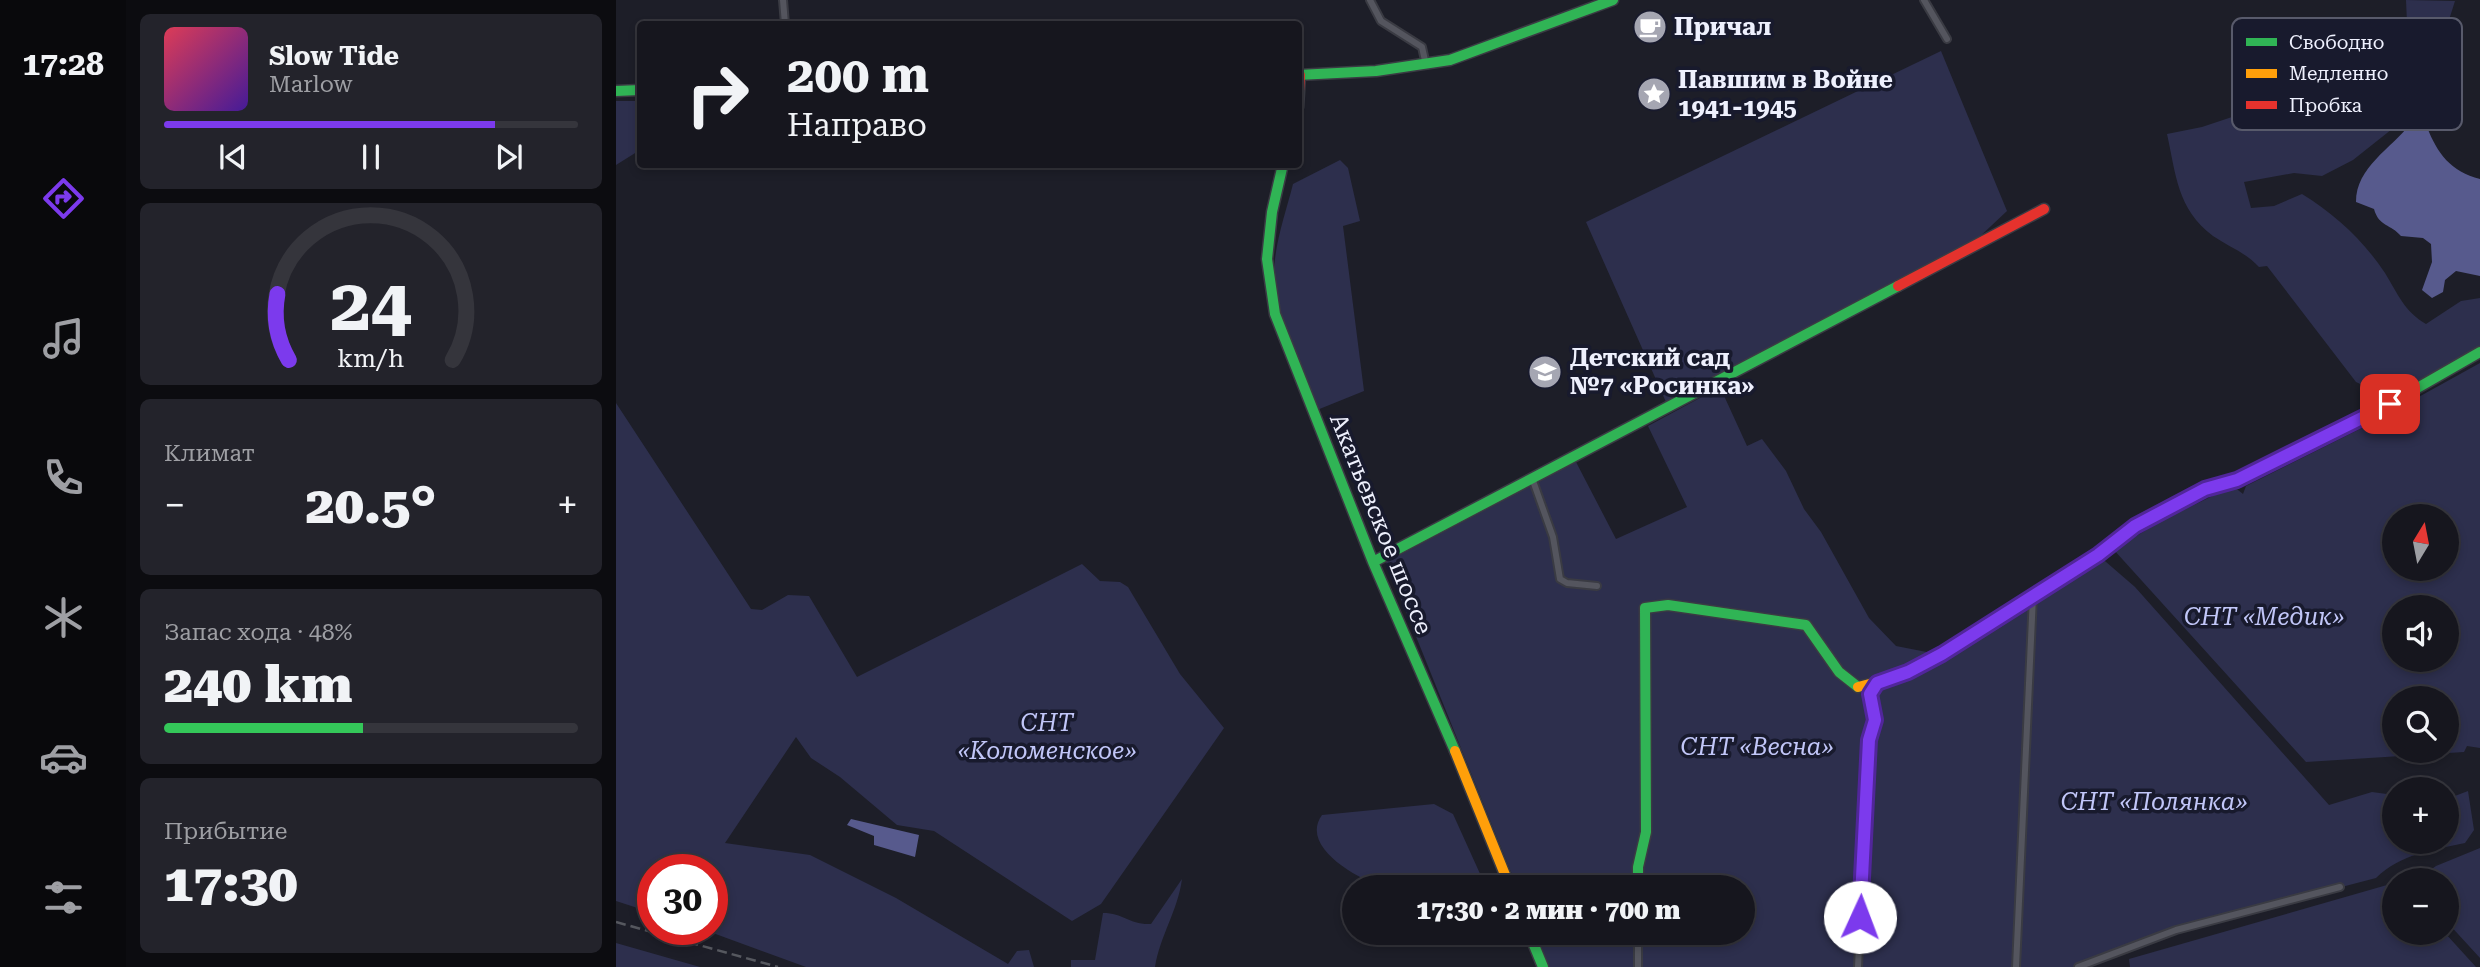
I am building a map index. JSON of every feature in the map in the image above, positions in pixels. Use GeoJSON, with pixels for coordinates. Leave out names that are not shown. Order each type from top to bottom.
{"type":"FeatureCollection","features":[{"type":"Feature","properties":{"kind":"street"},"geometry":{"type":"LineString","coordinates":[[783,0],[785,21]]}},
{"type":"Feature","properties":{"kind":"street"},"geometry":{"type":"LineString","coordinates":[[1370,0],[1381,21],[1422,47],[1426,65]]}},
{"type":"Feature","properties":{"kind":"street"},"geometry":{"type":"LineString","coordinates":[[1302,75],[1376,72],[1426,65],[1499,44],[1613,0]]}},
{"type":"Feature","properties":{"kind":"street"},"geometry":{"type":"LineString","coordinates":[[1924,0],[1947,39]]}},
{"type":"Feature","properties":{"kind":"street"},"geometry":{"type":"LineString","coordinates":[[616,91],[637,90]]}},
{"type":"Feature","properties":{"kind":"street","name":"Акатьевское шоссе"},"geometry":{"type":"LineString","coordinates":[[1282,168],[1269,235],[1271,298],[1285,346],[1505,875]]}},
{"type":"Feature","properties":{"kind":"street"},"geometry":{"type":"LineString","coordinates":[[1373,562],[1727,379],[2044,209]]}},
{"type":"Feature","properties":{"kind":"street"},"geometry":{"type":"LineString","coordinates":[[1638,875],[1646,832],[1645,608],[1668,605],[1806,625],[1839,672],[1856,687],[1877,683],[1908,672],[1942,654],[2155,515],[2218,483],[2237,480],[2386,406],[2480,352]]}},
{"type":"Feature","properties":{"kind":"street"},"geometry":{"type":"LineString","coordinates":[[1532,478],[1553,537],[1560,579],[1567,583],[1598,586]]}},
{"type":"Feature","properties":{"kind":"street"},"geometry":{"type":"LineString","coordinates":[[2016,967],[2033,596]]}},
{"type":"Feature","properties":{"kind":"street"},"geometry":{"type":"LineString","coordinates":[[1858,967],[1869,740],[1875,720],[1870,694],[1877,683]]}},
{"type":"Feature","properties":{"kind":"street"},"geometry":{"type":"LineString","coordinates":[[2078,967],[2176,930],[2340,887]]}},
{"type":"Feature","properties":{"kind":"street"},"geometry":{"type":"LineString","coordinates":[[1534,945],[1543,967]]}},
{"type":"Feature","properties":{"kind":"street"},"geometry":{"type":"LineString","coordinates":[[1638,945],[1638,967]]}},
{"type":"Feature","properties":{"kind":"green space"},"geometry":{"type":"Polygon","coordinates":[[[2406,0],[2455,1],[2450,18],[2407,18],[2406,0]]]}},
{"type":"Feature","properties":{"kind":"green space"},"geometry":{"type":"Polygon","coordinates":[[[1941,51],[2007,211],[1975,241],[1666,402],[1586,222],[1941,51]]]}},
{"type":"Feature","properties":{"kind":"green space"},"geometry":{"type":"Polygon","coordinates":[[[616,101],[637,101],[637,152],[616,165],[616,101]]]}},
{"type":"Feature","properties":{"kind":"green space"},"geometry":{"type":"Polygon","coordinates":[[[2232,117],[2232,130],[2391,130],[2353,160],[2322,176],[2294,173],[2244,182],[2251,208],[2274,206],[2302,194],[2348,229],[2368,250],[2407,308],[2426,324],[2461,301],[2480,298],[2480,349],[2384,403],[2377,392],[2356,382],[2267,266],[2259,267],[2213,236],[2192,214],[2180,190],[2167,134],[2232,117]]]}},
{"type":"Feature","properties":{"kind":"green space"},"geometry":{"type":"Polygon","coordinates":[[[1340,160],[1348,168],[1360,221],[1343,226],[1364,391],[1317,410],[1281,320],[1275,289],[1275,263],[1293,184],[1340,160]]]}},
{"type":"Feature","properties":{"kind":"green space","name":"СНТ «Медик»"},"geometry":{"type":"Polygon","coordinates":[[[2480,363],[2480,748],[2467,746],[2464,752],[2459,752],[2459,686],[2382,686],[2382,757],[2306,762],[2114,550],[2159,522],[2233,486],[2243,494],[2246,486],[2368,425],[2480,363]]]}},
{"type":"Feature","properties":{"kind":"green space"},"geometry":{"type":"Polygon","coordinates":[[[1720,387],[1747,446],[1762,439],[1786,471],[1804,509],[1821,532],[1869,618],[1896,646],[1942,655],[2098,555],[2135,587],[2329,805],[2372,792],[2382,793],[2382,854],[2419,854],[2388,868],[2382,868],[2382,873],[2376,878],[2176,930],[2078,967],[1549,967],[1541,945],[1755,945],[1755,875],[1512,875],[1386,562],[1576,462],[1616,539],[1687,507],[1648,426],[1720,387]]]}},
{"type":"Feature","properties":{"kind":"green space","name":"СНТ «Коломенское»"},"geometry":{"type":"Polygon","coordinates":[[[616,403],[751,609],[762,610],[788,595],[809,596],[857,677],[1082,564],[1100,581],[1120,582],[1128,587],[1180,674],[1224,728],[1101,904],[1072,921],[934,831],[897,825],[840,777],[811,758],[796,737],[725,843],[810,855],[896,898],[1008,964],[1017,951],[1029,950],[1034,967],[806,967],[728,938],[728,854],[637,854],[637,908],[616,901],[616,403]]]}},
{"type":"Feature","properties":{"kind":"green space"},"geometry":{"type":"Polygon","coordinates":[[[2468,791],[2474,830],[2465,843],[2459,844],[2459,794],[2468,791]]]}},
{"type":"Feature","properties":{"kind":"green space"},"geometry":{"type":"Polygon","coordinates":[[[1434,804],[1453,814],[1481,875],[1357,875],[1334,860],[1318,839],[1317,827],[1322,815],[1434,804]]]}},
{"type":"Feature","properties":{"kind":"green space"},"geometry":{"type":"Polygon","coordinates":[[[2480,848],[2480,958],[2459,935],[2459,868],[2433,868],[2480,848]]]}},
{"type":"Feature","properties":{"kind":"green space"},"geometry":{"type":"Polygon","coordinates":[[[1182,879],[1155,967],[1071,967],[1071,960],[1095,960],[1103,913],[1137,923],[1151,924],[1182,879]]]}},
{"type":"Feature","properties":{"kind":"green space"},"geometry":{"type":"Polygon","coordinates":[[[2382,886],[2382,945],[2456,945],[2476,967],[2130,967],[2129,959],[2382,886]]]}},
{"type":"Feature","properties":{"kind":"green space"},"geometry":{"type":"Polygon","coordinates":[[[616,943],[700,967],[616,967],[616,943]]]}},
{"type":"Feature","properties":{"kind":"shaded area"},"geometry":{"type":"Polygon","coordinates":[[[2428,130],[2446,160],[2461,172],[2480,179],[2480,276],[2456,271],[2445,280],[2443,292],[2432,298],[2422,290],[2432,262],[2431,244],[2423,238],[2401,236],[2379,219],[2374,209],[2356,202],[2358,190],[2368,168],[2403,132],[2428,130]]]}},
{"type":"Feature","properties":{"kind":"shaded area"},"geometry":{"type":"Polygon","coordinates":[[[851,819],[919,835],[915,857],[874,845],[874,836],[847,825],[851,819]]]}},
{"type":"Feature","properties":{"kind":"railway"},"geometry":{"type":"LineString","coordinates":[[616,922],[778,967]]}},
{"type":"Feature","properties":{"kind":"traffic: fast"},"geometry":{"type":"LineString","coordinates":[[1302,75],[1376,71],[1450,60],[1613,0]]}},
{"type":"Feature","properties":{"kind":"traffic: fast"},"geometry":{"type":"LineString","coordinates":[[616,91],[637,90]]}},
{"type":"Feature","properties":{"kind":"traffic: fast"},"geometry":{"type":"LineString","coordinates":[[1282,168],[1272,212],[1267,259],[1275,314],[1373,562],[1455,751]]}},
{"type":"Feature","properties":{"kind":"traffic: fast"},"geometry":{"type":"LineString","coordinates":[[1373,562],[1898,286]]}},
{"type":"Feature","properties":{"kind":"traffic: fast"},"geometry":{"type":"LineString","coordinates":[[2083,564],[2175,503],[2216,485],[2237,480],[2386,406],[2480,352]]}},
{"type":"Feature","properties":{"kind":"traffic: fast"},"geometry":{"type":"LineString","coordinates":[[1638,875],[1646,832],[1645,608],[1668,605],[1806,625],[1839,672],[1858,687]]}},
{"type":"Feature","properties":{"kind":"traffic: fast"},"geometry":{"type":"LineString","coordinates":[[1534,945],[1543,967]]}},
{"type":"Feature","properties":{"kind":"traffic: slow"},"geometry":{"type":"LineString","coordinates":[[1858,687],[1889,678],[1947,652],[2083,564]]}},
{"type":"Feature","properties":{"kind":"traffic: slow"},"geometry":{"type":"LineString","coordinates":[[1455,751],[1505,875]]}},
{"type":"Feature","properties":{"kind":"traffic: jam"},"geometry":{"type":"LineString","coordinates":[[1898,286],[2044,209]]}},
{"type":"Feature","properties":{"kind":"place","name":"Причал"},"geometry":{"type":"Point","coordinates":[1650,27]}},
{"type":"Feature","properties":{"kind":"place","name":"Павшим в Войне 1941-1945"},"geometry":{"type":"Point","coordinates":[1654,94]}},
{"type":"Feature","properties":{"kind":"place","name":"Детский сад №7 «Росинка»"},"geometry":{"type":"Point","coordinates":[1545,372]}},
{"type":"Feature","properties":{"kind":"route"},"geometry":{"type":"LineString","coordinates":[[1860,917],[1869,740],[1875,720],[1870,694],[1877,683],[1908,672],[1942,654],[2098,555],[2135,526],[2155,515],[2218,483],[2237,480],[2390,404]]}},
{"type":"Feature","properties":{"kind":"park label","name":"СНТ «Весна»"},"geometry":{"type":"Point","coordinates":[1757,747]}},
{"type":"Feature","properties":{"kind":"park label","name":"СНТ «Полянка»"},"geometry":{"type":"Point","coordinates":[2154,802]}}]}
